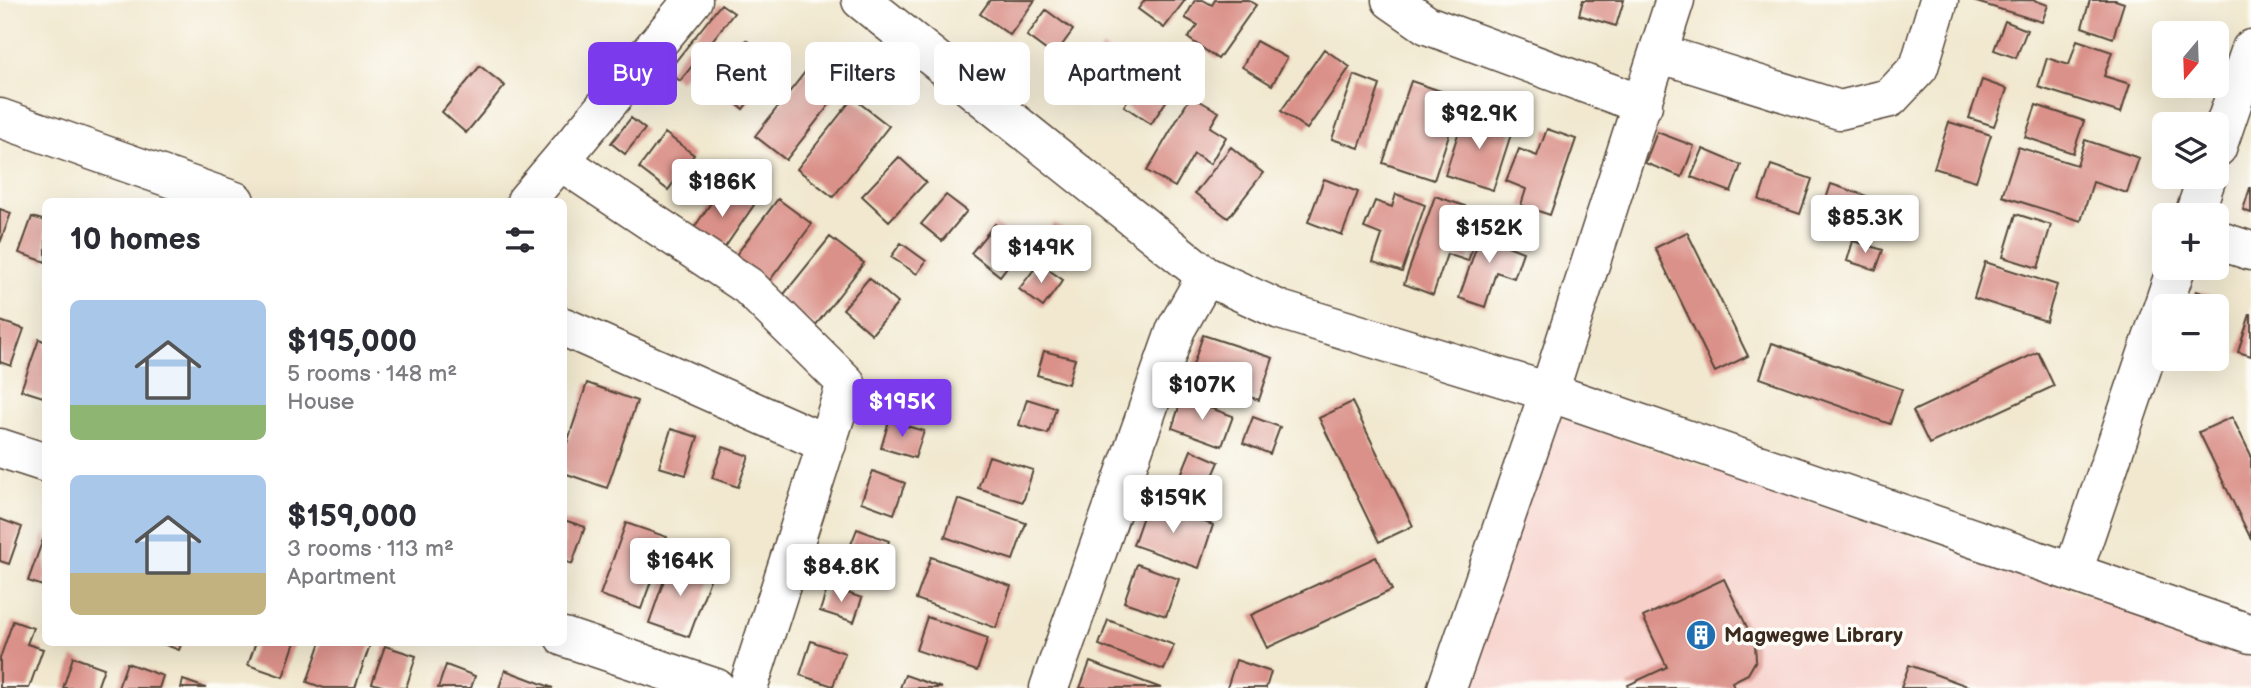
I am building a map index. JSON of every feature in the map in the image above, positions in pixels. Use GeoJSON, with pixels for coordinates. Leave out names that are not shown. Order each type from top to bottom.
{"type":"FeatureCollection","features":[{"type":"Feature","properties":{"kind":"street"},"geometry":{"type":"LineString","coordinates":[[529,198],[693,0]]}},
{"type":"Feature","properties":{"kind":"street"},"geometry":{"type":"LineString","coordinates":[[861,0],[1206,276],[1280,310],[1549,392],[2251,635]]}},
{"type":"Feature","properties":{"kind":"street"},"geometry":{"type":"LineString","coordinates":[[1391,0],[1427,25],[1643,105]]}},
{"type":"Feature","properties":{"kind":"street"},"geometry":{"type":"LineString","coordinates":[[1447,688],[1549,392],[1675,0]]}},
{"type":"Feature","properties":{"kind":"street"},"geometry":{"type":"LineString","coordinates":[[1658,53],[1840,110],[1890,98],[1919,67],[1939,0]]}},
{"type":"Feature","properties":{"kind":"street"},"geometry":{"type":"LineString","coordinates":[[2229,113],[2251,50]]}},
{"type":"Feature","properties":{"kind":"street"},"geometry":{"type":"LineString","coordinates":[[0,118],[226,198]]}},
{"type":"Feature","properties":{"kind":"street"},"geometry":{"type":"LineString","coordinates":[[560,161],[748,286],[846,383],[748,688]]}},
{"type":"Feature","properties":{"kind":"street"},"geometry":{"type":"LineString","coordinates":[[2229,244],[2251,251]]}},
{"type":"Feature","properties":{"kind":"street"},"geometry":{"type":"LineString","coordinates":[[1049,688],[1176,329],[1206,276]]}},
{"type":"Feature","properties":{"kind":"street"},"geometry":{"type":"LineString","coordinates":[[2073,572],[2172,280]]}},
{"type":"Feature","properties":{"kind":"street"},"geometry":{"type":"LineString","coordinates":[[567,328],[827,444]]}},
{"type":"Feature","properties":{"kind":"street"},"geometry":{"type":"LineString","coordinates":[[0,448],[42,462]]}},
{"type":"Feature","properties":{"kind":"street"},"geometry":{"type":"LineString","coordinates":[[567,638],[716,688]]}},
{"type":"Feature","properties":{"kind":"shaded area"},"geometry":{"type":"Polygon","coordinates":[[[1556,417],[2251,651],[2251,688],[1461,688],[1556,417]]]}},
{"type":"Feature","properties":{"kind":"building"},"geometry":{"type":"Polygon","coordinates":[[[990,0],[1035,0],[1010,35],[980,14],[990,0]]]}},
{"type":"Feature","properties":{"kind":"building"},"geometry":{"type":"Polygon","coordinates":[[[1145,0],[1185,0],[1164,28],[1138,9],[1145,0]]]}},
{"type":"Feature","properties":{"kind":"building"},"geometry":{"type":"Polygon","coordinates":[[[1195,0],[1203,0],[1212,5],[1215,0],[1248,0],[1256,5],[1218,59],[1205,50],[1205,42],[1194,42],[1188,38],[1198,25],[1185,18],[1195,0]]]}},
{"type":"Feature","properties":{"kind":"building"},"geometry":{"type":"Polygon","coordinates":[[[1583,0],[1624,0],[1616,26],[1579,15],[1583,0]]]}},
{"type":"Feature","properties":{"kind":"building"},"geometry":{"type":"Polygon","coordinates":[[[2034,0],[2048,5],[2042,22],[1973,1],[2034,0]]]}},
{"type":"Feature","properties":{"kind":"building"},"geometry":{"type":"Polygon","coordinates":[[[2090,0],[2115,0],[2124,3],[2113,38],[2082,27],[2090,0]]]}},
{"type":"Feature","properties":{"kind":"building"},"geometry":{"type":"Polygon","coordinates":[[[721,4],[734,13],[711,42],[691,42],[691,67],[680,81],[677,78],[677,60],[721,4]]]}},
{"type":"Feature","properties":{"kind":"building"},"geometry":{"type":"Polygon","coordinates":[[[1046,10],[1073,30],[1064,42],[1044,42],[1044,49],[1027,36],[1046,10]]]}},
{"type":"Feature","properties":{"kind":"building"},"geometry":{"type":"Polygon","coordinates":[[[2005,21],[2027,30],[2016,58],[1994,50],[2005,21]]]}},
{"type":"Feature","properties":{"kind":"building"},"geometry":{"type":"Polygon","coordinates":[[[2077,40],[2112,52],[2104,76],[2130,84],[2121,113],[2038,87],[2047,58],[2069,65],[2077,40]]]}},
{"type":"Feature","properties":{"kind":"building"},"geometry":{"type":"Polygon","coordinates":[[[1256,41],[1287,58],[1272,85],[1242,67],[1256,41]]]}},
{"type":"Feature","properties":{"kind":"building"},"geometry":{"type":"Polygon","coordinates":[[[1324,49],[1350,67],[1307,129],[1281,111],[1324,49]]]}},
{"type":"Feature","properties":{"kind":"building"},"geometry":{"type":"Polygon","coordinates":[[[480,66],[505,86],[466,133],[442,112],[480,66]]]}},
{"type":"Feature","properties":{"kind":"building"},"geometry":{"type":"Polygon","coordinates":[[[805,72],[805,105],[829,105],[786,160],[755,136],[779,105],[791,105],[791,90],[805,72]]]}},
{"type":"Feature","properties":{"kind":"building"},"geometry":{"type":"Polygon","coordinates":[[[1354,75],[1380,85],[1359,148],[1332,139],[1354,75]]]}},
{"type":"Feature","properties":{"kind":"building"},"geometry":{"type":"Polygon","coordinates":[[[1982,80],[2007,89],[1994,126],[1969,118],[1982,80]]]}},
{"type":"Feature","properties":{"kind":"building"},"geometry":{"type":"Polygon","coordinates":[[[1411,81],[1461,98],[1434,180],[1383,163],[1411,81]]]}},
{"type":"Feature","properties":{"kind":"building"},"geometry":{"type":"Polygon","coordinates":[[[1205,104],[1219,112],[1210,127],[1226,137],[1210,164],[1194,154],[1175,187],[1147,171],[1186,105],[1205,104]]]}},
{"type":"Feature","properties":{"kind":"building"},"geometry":{"type":"Polygon","coordinates":[[[847,105],[862,105],[889,126],[833,197],[797,169],[847,105]]]}},
{"type":"Feature","properties":{"kind":"building"},"geometry":{"type":"Polygon","coordinates":[[[1125,105],[1164,105],[1151,124],[1125,105]]]}},
{"type":"Feature","properties":{"kind":"building"},"geometry":{"type":"Polygon","coordinates":[[[2036,105],[2084,121],[2073,153],[2025,137],[2036,105]]]}},
{"type":"Feature","properties":{"kind":"building"},"geometry":{"type":"Polygon","coordinates":[[[1465,112],[1513,128],[1493,190],[1445,175],[1465,112]]]}},
{"type":"Feature","properties":{"kind":"building"},"geometry":{"type":"Polygon","coordinates":[[[631,118],[645,129],[625,154],[611,143],[631,118]]]}},
{"type":"Feature","properties":{"kind":"building"},"geometry":{"type":"Polygon","coordinates":[[[1949,122],[1991,135],[1976,181],[1934,168],[1949,122]]]}},
{"type":"Feature","properties":{"kind":"building"},"geometry":{"type":"Polygon","coordinates":[[[1547,129],[1576,139],[1550,215],[1521,205],[1526,189],[1506,181],[1519,149],[1537,156],[1547,129]]]}},
{"type":"Feature","properties":{"kind":"building"},"geometry":{"type":"Polygon","coordinates":[[[1657,132],[1694,146],[1682,177],[1645,163],[1657,132]]]}},
{"type":"Feature","properties":{"kind":"building"},"geometry":{"type":"Polygon","coordinates":[[[665,133],[694,155],[668,190],[639,168],[665,133]]]}},
{"type":"Feature","properties":{"kind":"building"},"geometry":{"type":"Polygon","coordinates":[[[2085,140],[2139,158],[2127,193],[2093,182],[2081,221],[2002,196],[2018,147],[2077,165],[2085,140]]]}},
{"type":"Feature","properties":{"kind":"building"},"geometry":{"type":"Polygon","coordinates":[[[1231,147],[1263,173],[1228,218],[1195,193],[1231,147]]]}},
{"type":"Feature","properties":{"kind":"building"},"geometry":{"type":"Polygon","coordinates":[[[1703,149],[1741,165],[1731,192],[1691,177],[1703,149]]]}},
{"type":"Feature","properties":{"kind":"building"},"geometry":{"type":"Polygon","coordinates":[[[899,157],[926,182],[889,221],[862,196],[899,157]]]}},
{"type":"Feature","properties":{"kind":"building"},"geometry":{"type":"Polygon","coordinates":[[[1771,165],[1812,179],[1800,214],[1759,200],[1771,165]]]}},
{"type":"Feature","properties":{"kind":"building"},"geometry":{"type":"Polygon","coordinates":[[[1324,179],[1358,192],[1342,235],[1308,222],[1324,179]]]}},
{"type":"Feature","properties":{"kind":"building"},"geometry":{"type":"Polygon","coordinates":[[[724,184],[754,205],[721,253],[691,232],[724,184]]]}},
{"type":"Feature","properties":{"kind":"building"},"geometry":{"type":"Polygon","coordinates":[[[1831,184],[1872,198],[1860,234],[1819,220],[1831,184]]]}},
{"type":"Feature","properties":{"kind":"building"},"geometry":{"type":"Polygon","coordinates":[[[2251,188],[2251,213],[2243,210],[2251,188]]]}},
{"type":"Feature","properties":{"kind":"building"},"geometry":{"type":"Polygon","coordinates":[[[1396,194],[1425,205],[1402,272],[1373,262],[1382,235],[1364,228],[1375,201],[1392,207],[1396,194]]]}},
{"type":"Feature","properties":{"kind":"building"},"geometry":{"type":"Polygon","coordinates":[[[946,195],[967,211],[942,241],[921,224],[946,195]]]}},
{"type":"Feature","properties":{"kind":"building"},"geometry":{"type":"Polygon","coordinates":[[[1435,196],[1465,206],[1455,231],[1476,238],[1468,261],[1447,254],[1433,295],[1404,284],[1435,196]]]}},
{"type":"Feature","properties":{"kind":"building"},"geometry":{"type":"Polygon","coordinates":[[[778,199],[812,224],[767,284],[733,259],[778,199]]]}},
{"type":"Feature","properties":{"kind":"building"},"geometry":{"type":"Polygon","coordinates":[[[0,209],[11,213],[0,243],[0,209]]]}},
{"type":"Feature","properties":{"kind":"building"},"geometry":{"type":"Polygon","coordinates":[[[2016,214],[2051,225],[2038,268],[2003,257],[2016,214]]]}},
{"type":"Feature","properties":{"kind":"building"},"geometry":{"type":"Polygon","coordinates":[[[32,217],[42,220],[42,261],[19,253],[32,217]]]}},
{"type":"Feature","properties":{"kind":"building"},"geometry":{"type":"Polygon","coordinates":[[[1054,223],[1083,240],[1066,267],[1038,250],[1054,223]]]}},
{"type":"Feature","properties":{"kind":"building"},"geometry":{"type":"Polygon","coordinates":[[[995,224],[1023,246],[1000,276],[971,253],[995,224]]]}},
{"type":"Feature","properties":{"kind":"building"},"geometry":{"type":"Polygon","coordinates":[[[1484,224],[1509,232],[1505,245],[1523,252],[1514,278],[1496,272],[1485,307],[1459,298],[1484,224]]]}},
{"type":"Feature","properties":{"kind":"building"},"geometry":{"type":"Polygon","coordinates":[[[1687,232],[1748,356],[1715,372],[1655,248],[1687,232]]]}},
{"type":"Feature","properties":{"kind":"building"},"geometry":{"type":"Polygon","coordinates":[[[830,237],[864,263],[815,326],[780,299],[830,237]]]}},
{"type":"Feature","properties":{"kind":"building"},"geometry":{"type":"Polygon","coordinates":[[[1853,241],[1883,250],[1876,270],[1847,261],[1853,241]]]}},
{"type":"Feature","properties":{"kind":"building"},"geometry":{"type":"Polygon","coordinates":[[[901,243],[926,261],[917,274],[891,257],[901,243]]]}},
{"type":"Feature","properties":{"kind":"building"},"geometry":{"type":"Polygon","coordinates":[[[1985,262],[2057,285],[2046,321],[1974,298],[1985,262]]]}},
{"type":"Feature","properties":{"kind":"building"},"geometry":{"type":"Polygon","coordinates":[[[1039,263],[1063,280],[1043,307],[1019,289],[1039,263]]]}},
{"type":"Feature","properties":{"kind":"building"},"geometry":{"type":"Polygon","coordinates":[[[869,278],[898,303],[872,334],[843,309],[869,278]]]}},
{"type":"Feature","properties":{"kind":"building"},"geometry":{"type":"Polygon","coordinates":[[[2251,314],[2251,356],[2238,352],[2251,314]]]}},
{"type":"Feature","properties":{"kind":"building"},"geometry":{"type":"Polygon","coordinates":[[[0,321],[24,329],[11,366],[0,362],[0,321]]]}},
{"type":"Feature","properties":{"kind":"building"},"geometry":{"type":"Polygon","coordinates":[[[1203,335],[1273,358],[1259,400],[1189,377],[1203,335]]]}},
{"type":"Feature","properties":{"kind":"building"},"geometry":{"type":"Polygon","coordinates":[[[39,339],[42,340],[42,397],[21,390],[39,339]]]}},
{"type":"Feature","properties":{"kind":"building"},"geometry":{"type":"Polygon","coordinates":[[[1772,343],[1902,389],[1890,424],[1760,378],[1772,343]]]}},
{"type":"Feature","properties":{"kind":"building"},"geometry":{"type":"Polygon","coordinates":[[[1044,351],[1075,359],[1068,384],[1037,375],[1044,351]]]}},
{"type":"Feature","properties":{"kind":"building"},"geometry":{"type":"Polygon","coordinates":[[[2038,352],[2054,386],[1929,444],[1913,411],[2038,352]]]}},
{"type":"Feature","properties":{"kind":"building"},"geometry":{"type":"Polygon","coordinates":[[[587,383],[637,401],[607,488],[567,474],[567,443],[587,383]]]}},
{"type":"Feature","properties":{"kind":"building"},"geometry":{"type":"Polygon","coordinates":[[[1182,398],[1233,416],[1222,446],[1172,428],[1182,398]]]}},
{"type":"Feature","properties":{"kind":"building"},"geometry":{"type":"Polygon","coordinates":[[[1027,399],[1056,408],[1048,434],[1019,425],[1027,399]]]}},
{"type":"Feature","properties":{"kind":"building"},"geometry":{"type":"Polygon","coordinates":[[[1352,402],[1413,526],[1379,542],[1319,418],[1352,402]]]}},
{"type":"Feature","properties":{"kind":"building"},"geometry":{"type":"Polygon","coordinates":[[[1253,417],[1280,427],[1270,454],[1243,443],[1253,417]]]}},
{"type":"Feature","properties":{"kind":"building"},"geometry":{"type":"Polygon","coordinates":[[[2232,417],[2251,455],[2251,539],[2199,432],[2232,417]]]}},
{"type":"Feature","properties":{"kind":"building"},"geometry":{"type":"Polygon","coordinates":[[[889,421],[924,431],[915,458],[881,448],[889,421]]]}},
{"type":"Feature","properties":{"kind":"building"},"geometry":{"type":"Polygon","coordinates":[[[671,429],[698,437],[686,475],[659,467],[671,429]]]}},
{"type":"Feature","properties":{"kind":"building"},"geometry":{"type":"Polygon","coordinates":[[[723,447],[749,456],[738,487],[712,478],[723,447]]]}},
{"type":"Feature","properties":{"kind":"building"},"geometry":{"type":"Polygon","coordinates":[[[1191,450],[1219,462],[1206,492],[1178,482],[1191,450]]]}},
{"type":"Feature","properties":{"kind":"building"},"geometry":{"type":"Polygon","coordinates":[[[989,456],[1033,470],[1023,502],[978,488],[989,456]]]}},
{"type":"Feature","properties":{"kind":"building"},"geometry":{"type":"Polygon","coordinates":[[[873,471],[905,483],[894,514],[861,502],[873,471]]]}},
{"type":"Feature","properties":{"kind":"building"},"geometry":{"type":"Polygon","coordinates":[[[958,499],[1026,523],[1013,560],[945,537],[958,499]]]}},
{"type":"Feature","properties":{"kind":"building"},"geometry":{"type":"Polygon","coordinates":[[[1148,502],[1213,525],[1199,568],[1133,545],[1148,502]]]}},
{"type":"Feature","properties":{"kind":"building"},"geometry":{"type":"Polygon","coordinates":[[[0,519],[22,527],[9,564],[0,561],[0,519]]]}},
{"type":"Feature","properties":{"kind":"building"},"geometry":{"type":"Polygon","coordinates":[[[567,521],[585,527],[572,564],[567,562],[567,521]]]}},
{"type":"Feature","properties":{"kind":"building"},"geometry":{"type":"Polygon","coordinates":[[[626,523],[667,537],[641,609],[600,595],[626,523]]]}},
{"type":"Feature","properties":{"kind":"building"},"geometry":{"type":"Polygon","coordinates":[[[857,529],[889,541],[878,572],[845,560],[857,529]]]}},
{"type":"Feature","properties":{"kind":"building"},"geometry":{"type":"Polygon","coordinates":[[[42,542],[42,586],[28,581],[42,542]]]}},
{"type":"Feature","properties":{"kind":"building"},"geometry":{"type":"Polygon","coordinates":[[[931,557],[1011,586],[996,628],[916,599],[931,557]]]}},
{"type":"Feature","properties":{"kind":"building"},"geometry":{"type":"Polygon","coordinates":[[[1376,557],[1392,590],[1267,648],[1251,615],[1376,557]]]}},
{"type":"Feature","properties":{"kind":"building"},"geometry":{"type":"Polygon","coordinates":[[[671,560],[712,574],[689,637],[649,623],[671,560]]]}},
{"type":"Feature","properties":{"kind":"building"},"geometry":{"type":"Polygon","coordinates":[[[1137,564],[1179,579],[1166,616],[1124,602],[1137,564]]]}},
{"type":"Feature","properties":{"kind":"building","name":"Magwegwe Library"},"geometry":{"type":"Polygon","coordinates":[[[1724,579],[1755,644],[1756,660],[1748,674],[1732,682],[1734,688],[1629,688],[1628,685],[1667,667],[1643,617],[1724,579]]]}},
{"type":"Feature","properties":{"kind":"building"},"geometry":{"type":"Polygon","coordinates":[[[828,586],[862,598],[854,622],[820,611],[828,586]]]}},
{"type":"Feature","properties":{"kind":"building"},"geometry":{"type":"Polygon","coordinates":[[[927,617],[988,638],[977,671],[916,650],[927,617]]]}},
{"type":"Feature","properties":{"kind":"building"},"geometry":{"type":"Polygon","coordinates":[[[1108,620],[1174,645],[1164,670],[1099,645],[1108,620]]]}},
{"type":"Feature","properties":{"kind":"building"},"geometry":{"type":"Polygon","coordinates":[[[13,621],[33,628],[27,644],[43,649],[29,688],[0,688],[0,658],[13,621]]]}},
{"type":"Feature","properties":{"kind":"building"},"geometry":{"type":"Polygon","coordinates":[[[811,641],[845,653],[833,686],[800,675],[811,641]]]}},
{"type":"Feature","properties":{"kind":"building"},"geometry":{"type":"Polygon","coordinates":[[[255,646],[294,646],[283,677],[248,665],[255,646]]]}},
{"type":"Feature","properties":{"kind":"building"},"geometry":{"type":"Polygon","coordinates":[[[320,646],[370,646],[355,688],[324,688],[307,682],[320,646]]]}},
{"type":"Feature","properties":{"kind":"building"},"geometry":{"type":"Polygon","coordinates":[[[385,646],[416,656],[406,688],[388,688],[372,683],[385,646]]]}},
{"type":"Feature","properties":{"kind":"building"},"geometry":{"type":"Polygon","coordinates":[[[73,657],[104,668],[97,688],[63,688],[73,657]]]}},
{"type":"Feature","properties":{"kind":"building"},"geometry":{"type":"Polygon","coordinates":[[[1236,660],[1271,672],[1266,688],[1227,688],[1236,660]]]}},
{"type":"Feature","properties":{"kind":"building"},"geometry":{"type":"Polygon","coordinates":[[[1090,662],[1161,688],[1080,688],[1090,662]]]}},
{"type":"Feature","properties":{"kind":"building"},"geometry":{"type":"Polygon","coordinates":[[[127,663],[163,676],[159,688],[118,688],[127,663]]]}},
{"type":"Feature","properties":{"kind":"building"},"geometry":{"type":"Polygon","coordinates":[[[446,665],[475,676],[471,688],[438,688],[446,665]]]}},
{"type":"Feature","properties":{"kind":"building"},"geometry":{"type":"Polygon","coordinates":[[[1909,665],[1973,688],[1901,688],[1909,665]]]}},
{"type":"Feature","properties":{"kind":"building"},"geometry":{"type":"Polygon","coordinates":[[[505,670],[553,688],[499,688],[505,670]]]}},
{"type":"Feature","properties":{"kind":"building"},"geometry":{"type":"Polygon","coordinates":[[[905,675],[942,688],[900,688],[905,675]]]}},
{"type":"Feature","properties":{"kind":"building"},"geometry":{"type":"Polygon","coordinates":[[[183,680],[206,688],[181,688],[183,680]]]}},
{"type":"Feature","properties":{"kind":"place","name":"Magwegwe Library"},"geometry":{"type":"Point","coordinates":[1701,635]}}]}
